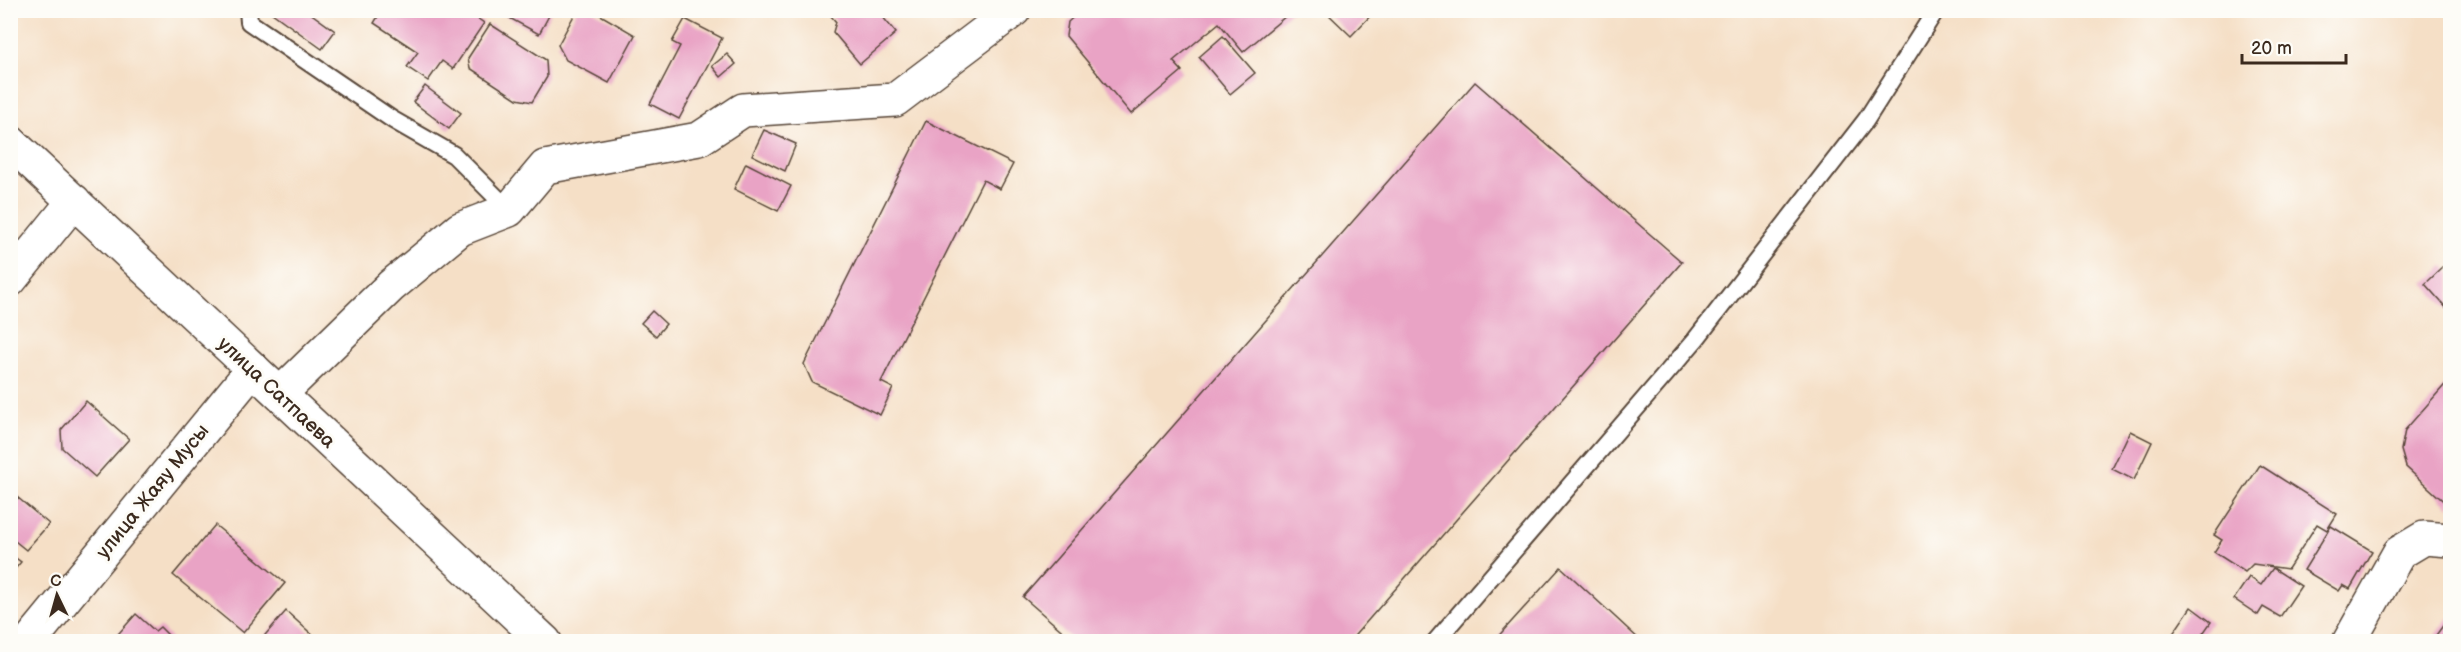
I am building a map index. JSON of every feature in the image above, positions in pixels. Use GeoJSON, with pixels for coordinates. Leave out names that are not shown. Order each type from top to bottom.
{"type":"FeatureCollection","features":[{"type":"Feature","properties":{"kind":"street"},"geometry":{"type":"LineString","coordinates":[[280,394],[391,286],[460,229],[509,210],[545,167],[699,139],[743,111],[895,100],[1014,10]]}},
{"type":"Feature","properties":{"kind":"street","name":"улица Сатпаева"},"geometry":{"type":"LineString","coordinates":[[10,142],[545,642]]}},
{"type":"Feature","properties":{"kind":"street"},"geometry":{"type":"LineString","coordinates":[[10,280],[74,201]]}},
{"type":"Feature","properties":{"kind":"street","name":"улица Жаяу Мусы"},"geometry":{"type":"LineString","coordinates":[[29,642],[253,369]]}},
{"type":"Feature","properties":{"kind":"street"},"geometry":{"type":"LineString","coordinates":[[2349,642],[2399,553],[2424,538],[2451,540]]}},
{"type":"Feature","properties":{"kind":"lane"},"geometry":{"type":"LineString","coordinates":[[248,10],[249,22],[393,120],[454,155],[509,210]]}},
{"type":"Feature","properties":{"kind":"lane"},"geometry":{"type":"LineString","coordinates":[[1435,642],[1696,339],[1866,120],[1936,10]]}},
{"type":"Feature","properties":{"kind":"building"},"geometry":{"type":"Polygon","coordinates":[[[268,10],[306,10],[335,31],[322,49],[268,10]]]}},
{"type":"Feature","properties":{"kind":"building"},"geometry":{"type":"Polygon","coordinates":[[[382,10],[465,10],[484,23],[453,69],[442,61],[428,81],[407,67],[418,52],[374,23],[382,10]]]}},
{"type":"Feature","properties":{"kind":"building"},"geometry":{"type":"Polygon","coordinates":[[[495,10],[552,10],[539,34],[495,10]]]}},
{"type":"Feature","properties":{"kind":"building"},"geometry":{"type":"Polygon","coordinates":[[[577,10],[592,10],[635,35],[609,83],[566,60],[558,45],[577,10]]]}},
{"type":"Feature","properties":{"kind":"building"},"geometry":{"type":"Polygon","coordinates":[[[826,10],[877,10],[896,33],[860,64],[833,32],[836,22],[826,10]]]}},
{"type":"Feature","properties":{"kind":"building"},"geometry":{"type":"Polygon","coordinates":[[[1081,10],[1293,10],[1243,52],[1219,23],[1173,61],[1182,71],[1131,114],[1066,36],[1068,22],[1081,10]]]}},
{"type":"Feature","properties":{"kind":"building"},"geometry":{"type":"Polygon","coordinates":[[[1324,10],[1376,10],[1351,36],[1324,10]]]}},
{"type":"Feature","properties":{"kind":"building"},"geometry":{"type":"Polygon","coordinates":[[[685,19],[722,38],[679,119],[650,104],[680,46],[672,42],[685,19]]]}},
{"type":"Feature","properties":{"kind":"building"},"geometry":{"type":"Polygon","coordinates":[[[490,24],[546,60],[547,77],[532,102],[517,99],[470,68],[468,58],[490,24]]]}},
{"type":"Feature","properties":{"kind":"building"},"geometry":{"type":"Polygon","coordinates":[[[1223,36],[1255,73],[1230,94],[1199,57],[1223,36]]]}},
{"type":"Feature","properties":{"kind":"building"},"geometry":{"type":"Polygon","coordinates":[[[727,54],[736,64],[721,77],[712,66],[727,54]]]}},
{"type":"Feature","properties":{"kind":"building"},"geometry":{"type":"Polygon","coordinates":[[[1475,82],[1682,262],[1349,642],[1075,642],[1023,597],[1475,82]]]}},
{"type":"Feature","properties":{"kind":"building"},"geometry":{"type":"Polygon","coordinates":[[[425,86],[461,113],[449,129],[413,102],[425,86]]]}},
{"type":"Feature","properties":{"kind":"building"},"geometry":{"type":"Polygon","coordinates":[[[926,121],[1013,164],[1000,189],[983,180],[881,382],[893,388],[880,415],[812,382],[804,364],[926,121]]]}},
{"type":"Feature","properties":{"kind":"building"},"geometry":{"type":"Polygon","coordinates":[[[764,130],[796,144],[785,171],[752,155],[764,130]]]}},
{"type":"Feature","properties":{"kind":"building"},"geometry":{"type":"Polygon","coordinates":[[[746,163],[791,186],[778,211],[734,189],[746,163]]]}},
{"type":"Feature","properties":{"kind":"building"},"geometry":{"type":"Polygon","coordinates":[[[2444,266],[2450,274],[2450,312],[2425,284],[2444,266]]]}},
{"type":"Feature","properties":{"kind":"building"},"geometry":{"type":"Polygon","coordinates":[[[652,311],[666,324],[656,336],[641,323],[652,311]]]}},
{"type":"Feature","properties":{"kind":"building"},"geometry":{"type":"Polygon","coordinates":[[[2450,379],[2450,507],[2406,467],[2401,450],[2405,430],[2450,379]]]}},
{"type":"Feature","properties":{"kind":"building"},"geometry":{"type":"Polygon","coordinates":[[[86,401],[129,439],[95,477],[62,448],[61,430],[86,401]]]}},
{"type":"Feature","properties":{"kind":"building"},"geometry":{"type":"Polygon","coordinates":[[[2130,431],[2152,442],[2134,480],[2112,469],[2130,431]]]}},
{"type":"Feature","properties":{"kind":"building"},"geometry":{"type":"Polygon","coordinates":[[[2260,465],[2337,514],[2327,530],[2317,524],[2288,569],[2253,564],[2245,572],[2214,552],[2222,540],[2214,535],[2260,465]]]}},
{"type":"Feature","properties":{"kind":"building"},"geometry":{"type":"Polygon","coordinates":[[[17,497],[49,524],[26,550],[10,537],[10,499],[13,502],[17,497]]]}},
{"type":"Feature","properties":{"kind":"building"},"geometry":{"type":"Polygon","coordinates":[[[215,525],[285,583],[243,633],[173,575],[215,525]]]}},
{"type":"Feature","properties":{"kind":"building"},"geometry":{"type":"Polygon","coordinates":[[[2331,526],[2372,551],[2350,589],[2343,585],[2339,591],[2304,570],[2331,526]]]}},
{"type":"Feature","properties":{"kind":"building"},"geometry":{"type":"Polygon","coordinates":[[[10,554],[21,562],[10,575],[10,554]]]}},
{"type":"Feature","properties":{"kind":"building"},"geometry":{"type":"Polygon","coordinates":[[[1561,567],[1642,642],[1493,642],[1561,567]]]}},
{"type":"Feature","properties":{"kind":"building"},"geometry":{"type":"Polygon","coordinates":[[[2273,568],[2301,586],[2280,617],[2263,607],[2258,615],[2234,599],[2249,577],[2261,585],[2273,568]]]}},
{"type":"Feature","properties":{"kind":"building"},"geometry":{"type":"Polygon","coordinates":[[[2191,607],[2211,622],[2197,642],[2175,642],[2170,638],[2191,607]]]}},
{"type":"Feature","properties":{"kind":"building"},"geometry":{"type":"Polygon","coordinates":[[[286,611],[318,640],[317,642],[259,642],[286,611]]]}},
{"type":"Feature","properties":{"kind":"building"},"geometry":{"type":"Polygon","coordinates":[[[136,614],[155,631],[160,627],[175,642],[111,642],[136,614]]]}},
{"type":"Feature","properties":{"kind":"building"},"geometry":{"type":"Polygon","coordinates":[[[2450,616],[2450,642],[2431,642],[2450,616]]]}}]}
